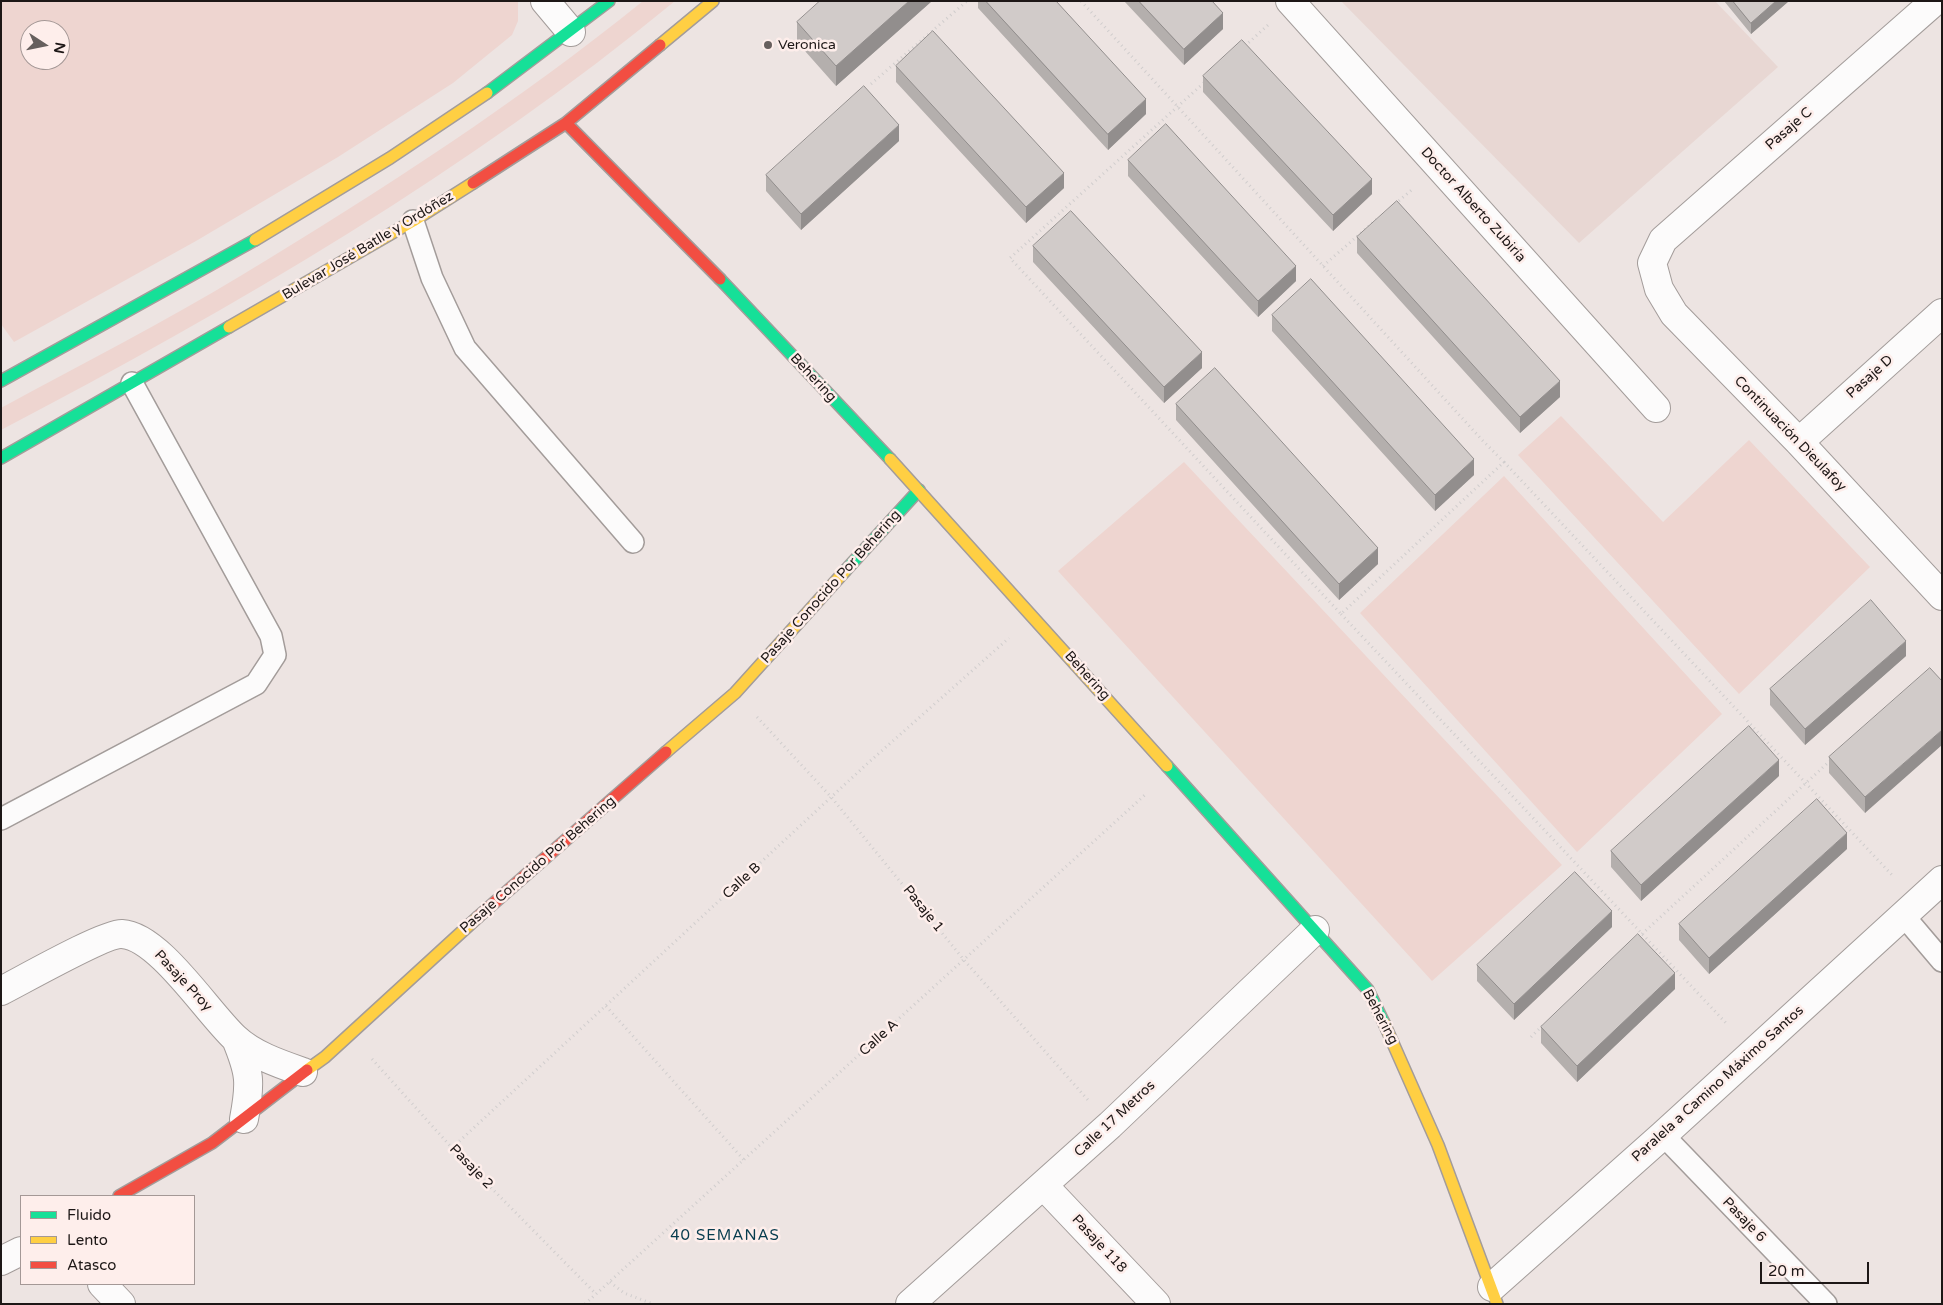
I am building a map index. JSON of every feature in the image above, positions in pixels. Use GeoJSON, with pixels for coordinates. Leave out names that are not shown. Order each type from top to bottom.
{"type":"FeatureCollection","features":[{"type":"Feature","properties":{"kind":"street"},"geometry":{"type":"LineString","coordinates":[[545,1],[571,32]]}},
{"type":"Feature","properties":{"kind":"street"},"geometry":{"type":"LineString","coordinates":[[1,381],[223,260],[419,142],[571,32],[609,1]]}},
{"type":"Feature","properties":{"kind":"street","name":"Bulevar José Batlle y Ordóñez"},"geometry":{"type":"LineString","coordinates":[[1,458],[413,221],[566,123],[713,1]]}},
{"type":"Feature","properties":{"kind":"street","name":"Pasaje C"},"geometry":{"type":"LineString","coordinates":[[1652,263],[1662,240],[1935,1]]}},
{"type":"Feature","properties":{"kind":"street","name":"Doctor Alberto Zubiría"},"geometry":{"type":"LineString","coordinates":[[1291,2],[1656,408]]}},
{"type":"Feature","properties":{"kind":"street","name":"Behering"},"geometry":{"type":"LineString","coordinates":[[566,123],[688,245],[919,490],[1368,990],[1396,1046],[1446,1163],[1495,1296]]}},
{"type":"Feature","properties":{"kind":"street","name":"Continuación Dieulafoy"},"geometry":{"type":"LineString","coordinates":[[1652,263],[1659,290],[1674,314],[1799,442],[1942,596]]}},
{"type":"Feature","properties":{"kind":"street","name":"Pasaje D"},"geometry":{"type":"LineString","coordinates":[[1799,442],[1942,313]]}},
{"type":"Feature","properties":{"kind":"street","name":"Pasaje Conocido Por Behering"},"geometry":{"type":"LineString","coordinates":[[122,1195],[172,1168],[227,1134],[303,1072],[326,1057],[535,865],[736,693],[919,490]]}},
{"type":"Feature","properties":{"kind":"street","name":"Paralela a Camino Máximo Santos"},"geometry":{"type":"LineString","coordinates":[[1495,1296],[1662,1136],[1942,880]]}},
{"type":"Feature","properties":{"kind":"street","name":"Calle 17 Metros"},"geometry":{"type":"LineString","coordinates":[[910,1304],[1110,1125],[1315,930]]}},
{"type":"Feature","properties":{"kind":"street","name":"Pasaje Proy"},"geometry":{"type":"LineString","coordinates":[[1,991],[101,940],[121,933],[141,939],[162,956],[236,1039],[271,1060],[303,1072]]}},
{"type":"Feature","properties":{"kind":"street"},"geometry":{"type":"LineString","coordinates":[[236,1039],[248,1068],[249,1095],[244,1119]]}},
{"type":"Feature","properties":{"kind":"street","name":"Pasaje 118"},"geometry":{"type":"LineString","coordinates":[[1043,1185],[1156,1304]]}},
{"type":"Feature","properties":{"kind":"street"},"geometry":{"type":"LineString","coordinates":[[1,1262],[20,1252]]}},
{"type":"Feature","properties":{"kind":"street"},"geometry":{"type":"LineString","coordinates":[[103,1285],[121,1304]]}},
{"type":"Feature","properties":{"kind":"lane"},"geometry":{"type":"LineString","coordinates":[[413,221],[432,278],[465,348],[633,542]]}},
{"type":"Feature","properties":{"kind":"lane"},"geometry":{"type":"LineString","coordinates":[[1,818],[256,684],[275,655],[271,636],[132,383]]}},
{"type":"Feature","properties":{"kind":"lane"},"geometry":{"type":"LineString","coordinates":[[1904,915],[1942,961]]}},
{"type":"Feature","properties":{"kind":"lane","name":"Pasaje 6"},"geometry":{"type":"LineString","coordinates":[[1662,1136],[1826,1304]]}},
{"type":"Feature","properties":{"kind":"path"},"geometry":{"type":"LineString","coordinates":[[870,84],[967,1]]}},
{"type":"Feature","properties":{"kind":"path"},"geometry":{"type":"LineString","coordinates":[[1081,1],[1504,462],[1892,875]]}},
{"type":"Feature","properties":{"kind":"path"},"geometry":{"type":"LineString","coordinates":[[1242,48],[1291,2]]}},
{"type":"Feature","properties":{"kind":"path"},"geometry":{"type":"LineString","coordinates":[[1213,74],[1010,258],[1341,614],[1726,1023]]}},
{"type":"Feature","properties":{"kind":"path"},"geometry":{"type":"LineString","coordinates":[[1388,210],[1439,167]]}},
{"type":"Feature","properties":{"kind":"path"},"geometry":{"type":"LineString","coordinates":[[1323,266],[1381,216]]}},
{"type":"Feature","properties":{"kind":"path"},"geometry":{"type":"LineString","coordinates":[[1341,614],[1504,462]]}},
{"type":"Feature","properties":{"kind":"path","name":"Calle B"},"geometry":{"type":"LineString","coordinates":[[452,1148],[832,798],[1034,616]]}},
{"type":"Feature","properties":{"kind":"path","name":"Pasaje 1"},"geometry":{"type":"LineString","coordinates":[[736,693],[832,798],[964,960],[1110,1125]]}},
{"type":"Feature","properties":{"kind":"path"},"geometry":{"type":"LineString","coordinates":[[1635,941],[1835,757]]}},
{"type":"Feature","properties":{"kind":"path","name":"Calle A"},"geometry":{"type":"LineString","coordinates":[[586,1304],[1172,771]]}},
{"type":"Feature","properties":{"kind":"path"},"geometry":{"type":"LineString","coordinates":[[606,1006],[744,1160]]}},
{"type":"Feature","properties":{"kind":"path"},"geometry":{"type":"LineString","coordinates":[[1530,1037],[1544,1024]]}},
{"type":"Feature","properties":{"kind":"path","name":"Pasaje 2"},"geometry":{"type":"LineString","coordinates":[[350,1034],[452,1148],[596,1294]]}},
{"type":"Feature","properties":{"kind":"path"},"geometry":{"type":"LineString","coordinates":[[610,1282],[624,1293],[653,1304]]}},
{"type":"Feature","properties":{"kind":"shaded area"},"geometry":{"type":"Polygon","coordinates":[[[1,1],[518,1],[518,21],[512,35],[453,83],[338,157],[196,241],[14,342],[1,324],[1,1]]]}},
{"type":"Feature","properties":{"kind":"shaded area"},"geometry":{"type":"Polygon","coordinates":[[[643,1],[675,1],[597,63],[434,179],[349,233],[177,335],[1,430],[1,408],[183,309],[346,211],[447,145],[547,75],[643,1]]]}},
{"type":"Feature","properties":{"kind":"shaded area"},"geometry":{"type":"Polygon","coordinates":[[[1341,1],[1715,1],[1778,67],[1579,243],[1341,1]]]}},
{"type":"Feature","properties":{"kind":"shaded area"},"geometry":{"type":"Polygon","coordinates":[[[1561,416],[1663,522],[1749,440],[1870,567],[1739,694],[1518,455],[1561,416]]]}},
{"type":"Feature","properties":{"kind":"shaded area"},"geometry":{"type":"Polygon","coordinates":[[[1184,462],[1562,865],[1432,981],[1058,571],[1184,462]]]}},
{"type":"Feature","properties":{"kind":"shaded area"},"geometry":{"type":"Polygon","coordinates":[[[1504,476],[1722,714],[1577,852],[1360,613],[1504,476]]]}},
{"type":"Feature","properties":{"kind":"building"},"geometry":{"type":"Polygon","coordinates":[[[820,1],[909,1],[836,66],[797,22],[820,1]]]}},
{"type":"Feature","properties":{"kind":"building"},"geometry":{"type":"Polygon","coordinates":[[[986,1],[1056,1],[1146,99],[1108,134],[986,1]]]}},
{"type":"Feature","properties":{"kind":"building"},"geometry":{"type":"Polygon","coordinates":[[[1139,1],[1212,1],[1223,13],[1184,49],[1139,1]]]}},
{"type":"Feature","properties":{"kind":"building"},"geometry":{"type":"Polygon","coordinates":[[[1733,1],[1776,1],[1751,23],[1733,1]]]}},
{"type":"Feature","properties":{"kind":"building"},"geometry":{"type":"Polygon","coordinates":[[[933,31],[1064,173],[1026,207],[896,66],[933,31]]]}},
{"type":"Feature","properties":{"kind":"building"},"geometry":{"type":"Polygon","coordinates":[[[1242,40],[1372,179],[1333,215],[1203,76],[1242,40]]]}},
{"type":"Feature","properties":{"kind":"building"},"geometry":{"type":"Polygon","coordinates":[[[864,86],[899,125],[801,214],[766,175],[864,86]]]}},
{"type":"Feature","properties":{"kind":"building"},"geometry":{"type":"Polygon","coordinates":[[[1166,124],[1296,266],[1258,301],[1128,160],[1166,124]]]}},
{"type":"Feature","properties":{"kind":"building"},"geometry":{"type":"Polygon","coordinates":[[[1397,201],[1560,381],[1520,417],[1357,237],[1397,201]]]}},
{"type":"Feature","properties":{"kind":"building"},"geometry":{"type":"Polygon","coordinates":[[[1071,211],[1202,352],[1164,387],[1033,246],[1071,211]]]}},
{"type":"Feature","properties":{"kind":"building"},"geometry":{"type":"Polygon","coordinates":[[[1311,279],[1474,459],[1435,495],[1272,315],[1311,279]]]}},
{"type":"Feature","properties":{"kind":"building"},"geometry":{"type":"Polygon","coordinates":[[[1215,368],[1378,548],[1339,584],[1176,404],[1215,368]]]}},
{"type":"Feature","properties":{"kind":"building"},"geometry":{"type":"Polygon","coordinates":[[[1871,600],[1906,641],[1805,729],[1770,689],[1871,600]]]}},
{"type":"Feature","properties":{"kind":"building"},"geometry":{"type":"Polygon","coordinates":[[[1930,668],[1942,681],[1942,730],[1865,797],[1829,757],[1930,668]]]}},
{"type":"Feature","properties":{"kind":"building"},"geometry":{"type":"Polygon","coordinates":[[[1749,726],[1779,760],[1641,885],[1611,851],[1749,726]]]}},
{"type":"Feature","properties":{"kind":"building"},"geometry":{"type":"Polygon","coordinates":[[[1817,799],[1847,833],[1709,958],[1679,924],[1817,799]]]}},
{"type":"Feature","properties":{"kind":"building"},"geometry":{"type":"Polygon","coordinates":[[[1575,872],[1612,911],[1514,1004],[1477,965],[1575,872]]]}},
{"type":"Feature","properties":{"kind":"building"},"geometry":{"type":"Polygon","coordinates":[[[1638,934],[1675,973],[1577,1066],[1541,1027],[1638,934]]]}},
{"type":"Feature","properties":{"kind":"traffic: fast"},"geometry":{"type":"LineString","coordinates":[[487,93],[609,1]]}},
{"type":"Feature","properties":{"kind":"traffic: fast"},"geometry":{"type":"LineString","coordinates":[[1,381],[255,240]]}},
{"type":"Feature","properties":{"kind":"traffic: fast"},"geometry":{"type":"LineString","coordinates":[[720,279],[890,459]]}},
{"type":"Feature","properties":{"kind":"traffic: fast"},"geometry":{"type":"LineString","coordinates":[[1,458],[229,327]]}},
{"type":"Feature","properties":{"kind":"traffic: fast"},"geometry":{"type":"LineString","coordinates":[[845,571],[919,490]]}},
{"type":"Feature","properties":{"kind":"traffic: fast"},"geometry":{"type":"LineString","coordinates":[[1167,766],[1368,990],[1384,1023]]}},
{"type":"Feature","properties":{"kind":"traffic: slow"},"geometry":{"type":"LineString","coordinates":[[660,45],[713,1]]}},
{"type":"Feature","properties":{"kind":"traffic: slow"},"geometry":{"type":"LineString","coordinates":[[255,240],[390,158],[487,93]]}},
{"type":"Feature","properties":{"kind":"traffic: slow"},"geometry":{"type":"LineString","coordinates":[[229,327],[413,221],[473,183]]}},
{"type":"Feature","properties":{"kind":"traffic: slow"},"geometry":{"type":"LineString","coordinates":[[890,459],[1167,766]]}},
{"type":"Feature","properties":{"kind":"traffic: slow"},"geometry":{"type":"LineString","coordinates":[[666,752],[735,693],[845,571]]}},
{"type":"Feature","properties":{"kind":"traffic: slow"},"geometry":{"type":"LineString","coordinates":[[307,1070],[325,1057],[478,917]]}},
{"type":"Feature","properties":{"kind":"traffic: slow"},"geometry":{"type":"LineString","coordinates":[[1384,1023],[1438,1145],[1497,1304]]}},
{"type":"Feature","properties":{"kind":"traffic: jam"},"geometry":{"type":"LineString","coordinates":[[473,183],[566,123],[660,45]]}},
{"type":"Feature","properties":{"kind":"traffic: jam"},"geometry":{"type":"LineString","coordinates":[[566,123],[720,279]]}},
{"type":"Feature","properties":{"kind":"traffic: jam"},"geometry":{"type":"LineString","coordinates":[[478,917],[666,752]]}},
{"type":"Feature","properties":{"kind":"traffic: jam"},"geometry":{"type":"LineString","coordinates":[[121,1195],[212,1143],[307,1070]]}},
{"type":"Feature","properties":{"kind":"place","name":"Veronica"},"geometry":{"type":"Point","coordinates":[768,45]}},
{"type":"Feature","properties":{"kind":"district","name":"40 SEMANAS"},"geometry":{"type":"Point","coordinates":[725,1236]}}]}
